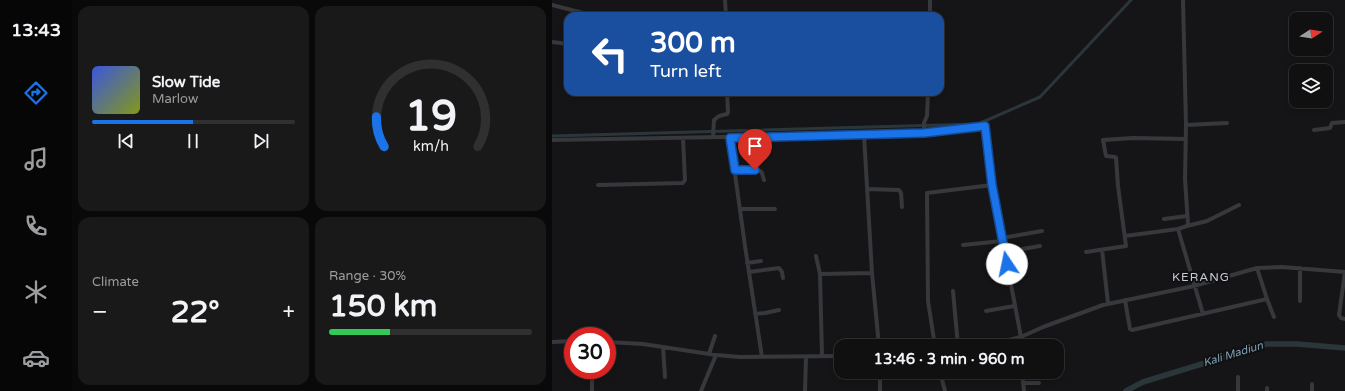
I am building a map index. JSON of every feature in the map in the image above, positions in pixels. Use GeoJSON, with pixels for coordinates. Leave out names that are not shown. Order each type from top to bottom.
{"type":"FeatureCollection","features":[{"type":"Feature","properties":{"kind":"street"},"geometry":{"type":"LineString","coordinates":[[725,0],[726,12]]}},
{"type":"Feature","properties":{"kind":"street"},"geometry":{"type":"LineString","coordinates":[[930,0],[930,12]]}},
{"type":"Feature","properties":{"kind":"street"},"geometry":{"type":"LineString","coordinates":[[1183,0],[1187,226]]}},
{"type":"Feature","properties":{"kind":"street"},"geometry":{"type":"LineString","coordinates":[[552,5],[579,12]]}},
{"type":"Feature","properties":{"kind":"street"},"geometry":{"type":"LineString","coordinates":[[552,42],[564,44]]}},
{"type":"Feature","properties":{"kind":"street"},"geometry":{"type":"LineString","coordinates":[[713,136],[714,120],[719,116],[727,114],[728,112],[727,96]]}},
{"type":"Feature","properties":{"kind":"street"},"geometry":{"type":"LineString","coordinates":[[924,132],[924,123],[927,116],[928,96]]}},
{"type":"Feature","properties":{"kind":"street"},"geometry":{"type":"LineString","coordinates":[[1314,130],[1330,128],[1332,123],[1345,122]]}},
{"type":"Feature","properties":{"kind":"street"},"geometry":{"type":"LineString","coordinates":[[1186,125],[1226,123]]}},
{"type":"Feature","properties":{"kind":"street"},"geometry":{"type":"LineString","coordinates":[[552,140],[683,138],[713,136],[730,138],[864,135],[924,132],[985,126],[992,185],[1020,337]]}},
{"type":"Feature","properties":{"kind":"street"},"geometry":{"type":"LineString","coordinates":[[864,135],[872,273],[878,339]]}},
{"type":"Feature","properties":{"kind":"street"},"geometry":{"type":"LineString","coordinates":[[598,185],[683,183],[686,180],[683,138]]}},
{"type":"Feature","properties":{"kind":"street"},"geometry":{"type":"LineString","coordinates":[[730,138],[747,263],[762,357]]}},
{"type":"Feature","properties":{"kind":"street"},"geometry":{"type":"LineString","coordinates":[[1086,252],[1125,247],[1116,158],[1106,156],[1103,140],[1133,138],[1186,139]]}},
{"type":"Feature","properties":{"kind":"street"},"geometry":{"type":"LineString","coordinates":[[735,170],[760,171],[764,180]]}},
{"type":"Feature","properties":{"kind":"street"},"geometry":{"type":"LineString","coordinates":[[934,339],[928,301],[927,193],[992,185]]}},
{"type":"Feature","properties":{"kind":"street"},"geometry":{"type":"LineString","coordinates":[[867,189],[899,190],[901,194],[902,207]]}},
{"type":"Feature","properties":{"kind":"street"},"geometry":{"type":"LineString","coordinates":[[1125,236],[1178,229],[1207,221],[1239,205]]}},
{"type":"Feature","properties":{"kind":"street"},"geometry":{"type":"LineString","coordinates":[[740,208],[775,209]]}},
{"type":"Feature","properties":{"kind":"street"},"geometry":{"type":"LineString","coordinates":[[1164,219],[1187,216]]}},
{"type":"Feature","properties":{"kind":"street"},"geometry":{"type":"LineString","coordinates":[[1178,229],[1203,314]]}},
{"type":"Feature","properties":{"kind":"street"},"geometry":{"type":"LineString","coordinates":[[963,245],[1042,231]]}},
{"type":"Feature","properties":{"kind":"street"},"geometry":{"type":"LineString","coordinates":[[1005,252],[1040,246]]}},
{"type":"Feature","properties":{"kind":"street"},"geometry":{"type":"LineString","coordinates":[[1102,250],[1108,303]]}},
{"type":"Feature","properties":{"kind":"street"},"geometry":{"type":"LineString","coordinates":[[816,256],[820,274],[822,356]]}},
{"type":"Feature","properties":{"kind":"street"},"geometry":{"type":"LineString","coordinates":[[747,263],[761,261]]}},
{"type":"Feature","properties":{"kind":"street"},"geometry":{"type":"LineString","coordinates":[[749,272],[779,268],[782,272],[782,278]]}},
{"type":"Feature","properties":{"kind":"street"},"geometry":{"type":"LineString","coordinates":[[1257,268],[1274,317]]}},
{"type":"Feature","properties":{"kind":"street"},"geometry":{"type":"LineString","coordinates":[[1012,339],[1108,303],[1194,286],[1257,268],[1300,268],[1345,272],[1339,315],[1341,318],[1345,319]]}},
{"type":"Feature","properties":{"kind":"street"},"geometry":{"type":"LineString","coordinates":[[1300,268],[1300,302]]}},
{"type":"Feature","properties":{"kind":"street"},"geometry":{"type":"LineString","coordinates":[[820,274],[872,273]]}},
{"type":"Feature","properties":{"kind":"street"},"geometry":{"type":"LineString","coordinates":[[953,291],[957,339]]}},
{"type":"Feature","properties":{"kind":"street"},"geometry":{"type":"LineString","coordinates":[[1125,300],[1131,330],[1267,299]]}},
{"type":"Feature","properties":{"kind":"street"},"geometry":{"type":"LineString","coordinates":[[986,311],[1014,306]]}},
{"type":"Feature","properties":{"kind":"street"},"geometry":{"type":"LineString","coordinates":[[755,314],[779,310]]}},
{"type":"Feature","properties":{"kind":"street"},"geometry":{"type":"LineString","coordinates":[[709,354],[715,336]]}},
{"type":"Feature","properties":{"kind":"street"},"geometry":{"type":"LineString","coordinates":[[552,342],[564,342]]}},
{"type":"Feature","properties":{"kind":"street"},"geometry":{"type":"LineString","coordinates":[[616,342],[643,344],[716,355],[762,357],[834,356]]}},
{"type":"Feature","properties":{"kind":"street"},"geometry":{"type":"LineString","coordinates":[[663,347],[665,378]]}},
{"type":"Feature","properties":{"kind":"street"},"geometry":{"type":"LineString","coordinates":[[701,391],[716,355]]}},
{"type":"Feature","properties":{"kind":"street"},"geometry":{"type":"LineString","coordinates":[[805,391],[806,356]]}},
{"type":"Feature","properties":{"kind":"street"},"geometry":{"type":"LineString","coordinates":[[1238,377],[1238,391]]}},
{"type":"Feature","properties":{"kind":"street"},"geometry":{"type":"LineString","coordinates":[[592,379],[592,391]]}},
{"type":"Feature","properties":{"kind":"street"},"geometry":{"type":"LineString","coordinates":[[880,379],[880,391]]}},
{"type":"Feature","properties":{"kind":"street"},"geometry":{"type":"LineString","coordinates":[[942,379],[945,391]]}},
{"type":"Feature","properties":{"kind":"street"},"geometry":{"type":"LineString","coordinates":[[1023,379],[1024,391]]}},
{"type":"Feature","properties":{"kind":"street"},"geometry":{"type":"LineString","coordinates":[[1023,383],[1039,383]]}},
{"type":"Feature","properties":{"kind":"street"},"geometry":{"type":"LineString","coordinates":[[1312,384],[1312,391]]}},
{"type":"Feature","properties":{"kind":"waterway"},"geometry":{"type":"LineString","coordinates":[[552,136],[978,124],[1040,97],[1131,0]]}},
{"type":"Feature","properties":{"kind":"waterway","name":"Kali Madiun"},"geometry":{"type":"LineString","coordinates":[[1126,391],[1143,382],[1267,344],[1297,344],[1345,348]]}},
{"type":"Feature","properties":{"kind":"district","name":"KERANG"},"geometry":{"type":"Point","coordinates":[1201,277]}},
{"type":"Feature","properties":{"kind":"route"},"geometry":{"type":"LineString","coordinates":[[755,170],[735,170],[730,138],[924,133],[982,128],[985,126],[992,185],[1007,264]]}}]}
